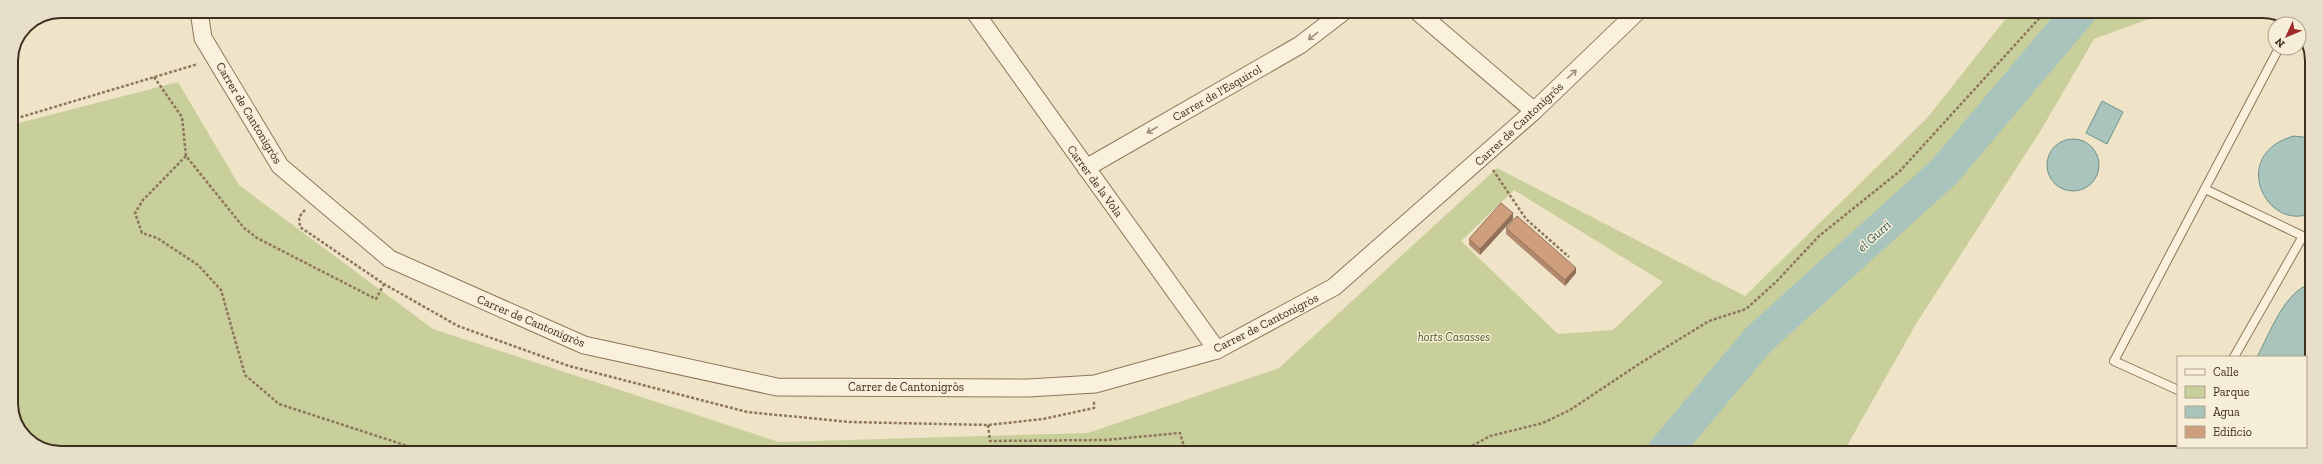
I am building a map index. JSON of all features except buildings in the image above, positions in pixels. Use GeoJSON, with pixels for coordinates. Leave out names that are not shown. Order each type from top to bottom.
{"type":"FeatureCollection","features":[{"type":"Feature","properties":{"kind":"street","name":"Carrer de Cantonigròs"},"geometry":{"type":"LineString","coordinates":[[200,18],[203,38],[280,166],[390,259],[584,346],[784,387],[1028,388],[1094,384],[1217,350],[1334,288],[1534,111],[1631,18]]}},
{"type":"Feature","properties":{"kind":"street","name":"Carrer de la Vola"},"geometry":{"type":"LineString","coordinates":[[979,18],[1217,350]]}},
{"type":"Feature","properties":{"kind":"street","name":"Carrer de l'Esquirol"},"geometry":{"type":"LineString","coordinates":[[1086,168],[1300,45],[1335,18]]}},
{"type":"Feature","properties":{"kind":"street"},"geometry":{"type":"LineString","coordinates":[[1425,18],[1534,111]]}},
{"type":"Feature","properties":{"kind":"lane"},"geometry":{"type":"LineString","coordinates":[[2177,390],[2114,361],[2275,56]]}},
{"type":"Feature","properties":{"kind":"lane"},"geometry":{"type":"LineString","coordinates":[[2205,189],[2305,237]]}},
{"type":"Feature","properties":{"kind":"lane"},"geometry":{"type":"LineString","coordinates":[[2235,356],[2302,236]]}},
{"type":"Feature","properties":{"kind":"path"},"geometry":{"type":"LineString","coordinates":[[1472,446],[1490,436],[1543,423],[1570,410],[1639,364],[1709,321],[1746,309],[1776,282],[1819,236],[1900,171],[2039,18]]}},
{"type":"Feature","properties":{"kind":"path"},"geometry":{"type":"LineString","coordinates":[[18,118],[216,58]]}},
{"type":"Feature","properties":{"kind":"path"},"geometry":{"type":"LineString","coordinates":[[154,77],[182,117],[186,156],[244,228],[257,238],[376,299],[384,284]]}},
{"type":"Feature","properties":{"kind":"path"},"geometry":{"type":"LineString","coordinates":[[186,156],[143,200],[135,213],[142,233],[156,238],[198,265],[221,290],[245,375],[279,404],[408,446]]}},
{"type":"Feature","properties":{"kind":"path"},"geometry":{"type":"LineString","coordinates":[[1501,183],[1526,219],[1569,257]]}},
{"type":"Feature","properties":{"kind":"path"},"geometry":{"type":"LineString","coordinates":[[988,425],[990,441],[1105,440],[1180,433],[1184,446]]}},
{"type":"Feature","properties":{"kind":"green space","name":"horts Casasses"},"geometry":{"type":"Polygon","coordinates":[[[2006,18],[2152,18],[2094,39],[2041,130],[1916,324],[1847,446],[52,445],[39,440],[25,427],[21,420],[18,406],[18,123],[178,82],[239,185],[433,329],[779,442],[1088,433],[1279,368],[1497,168],[1745,296],[1928,117],[2006,18]],[[1514,190],[1461,241],[1558,334],[1613,330],[1663,282],[1514,190]]]}},
{"type":"Feature","properties":{"kind":"water"},"geometry":{"type":"Polygon","coordinates":[[[2102,101],[2123,112],[2107,144],[2086,133],[2102,101]]]}},
{"type":"Feature","properties":{"kind":"water"},"geometry":{"type":"Polygon","coordinates":[[[2294,136],[2305,137],[2305,214],[2295,216],[2280,212],[2269,202],[2261,189],[2259,174],[2262,158],[2274,145],[2294,136]]]}},
{"type":"Feature","properties":{"kind":"water"},"geometry":{"type":"Polygon","coordinates":[[[2068,139],[2078,139],[2088,143],[2095,150],[2099,160],[2099,170],[2095,180],[2088,187],[2078,191],[2068,191],[2058,187],[2051,180],[2047,170],[2047,160],[2051,150],[2058,143],[2068,139]]]}},
{"type":"Feature","properties":{"kind":"water"},"geometry":{"type":"Polygon","coordinates":[[[2305,287],[2305,356],[2258,356],[2279,314],[2293,295],[2305,287]]]}},
{"type":"Feature","properties":{"kind":"waterway","name":"el Gurri"},"geometry":{"type":"LineString","coordinates":[[1669,446],[1759,339],[1944,172],[2074,18]]}}]}
